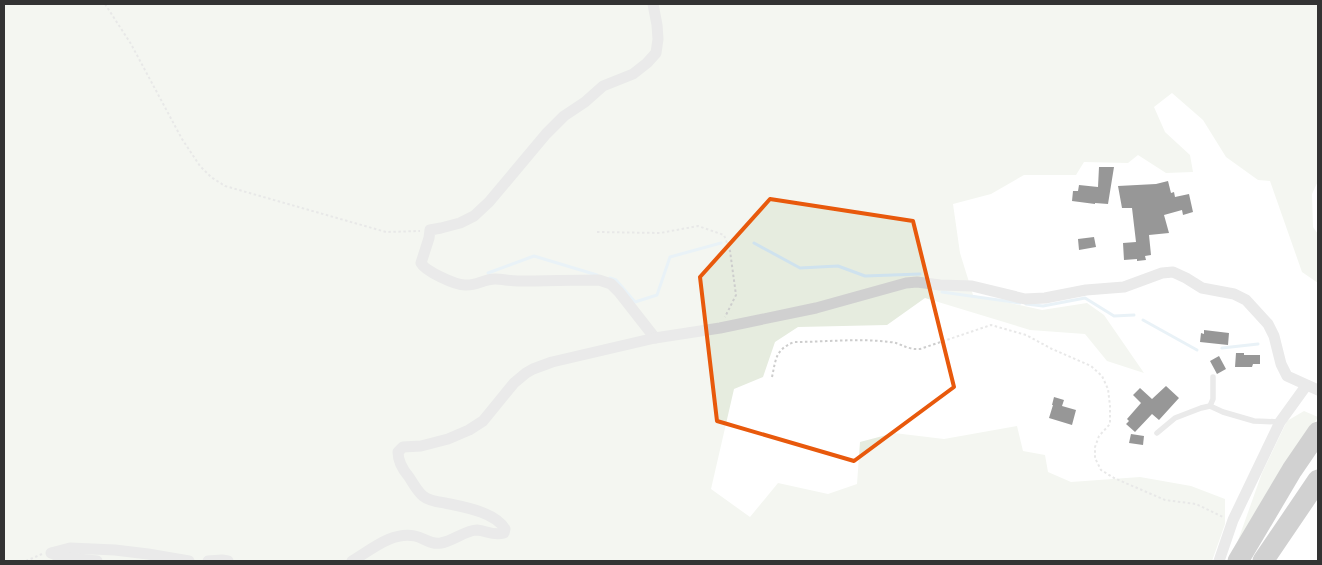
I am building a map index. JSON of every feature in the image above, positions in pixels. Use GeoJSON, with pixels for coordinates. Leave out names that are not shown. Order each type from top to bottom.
{"type":"FeatureCollection","features":[{"type":"Feature","properties":{"kind":"highway"},"geometry":{"type":"LineString","coordinates":[[1238,561],[1292,470],[1318,432]]}},
{"type":"Feature","properties":{"kind":"highway"},"geometry":{"type":"LineString","coordinates":[[1242,561],[1318,454]]}},
{"type":"Feature","properties":{"kind":"highway"},"geometry":{"type":"LineString","coordinates":[[1263,561],[1318,480]]}},
{"type":"Feature","properties":{"kind":"street"},"geometry":{"type":"LineString","coordinates":[[653,4],[658,39],[656,53],[633,74],[603,86],[585,102],[564,116],[546,134],[489,202],[474,216],[460,223],[430,230],[421,263],[423,267],[440,276],[464,285],[477,284],[486,279],[515,281],[599,280],[611,284],[619,292],[655,338]]}},
{"type":"Feature","properties":{"kind":"street"},"geometry":{"type":"LineString","coordinates":[[352,561],[385,541],[400,535],[417,536],[430,543],[438,544],[477,530],[492,534],[504,534],[506,529],[495,518],[423,496],[403,470],[398,452],[403,447],[421,446],[448,439],[469,430],[483,420],[514,383],[533,368],[655,338],[720,328],[816,308],[906,283],[972,286],[1025,299],[1045,298],[1086,290],[1124,286],[1173,272],[1202,288],[1234,294],[1246,300],[1268,324],[1274,336],[1281,364],[1287,376],[1314,387],[1280,422],[1233,520],[1219,561]]}},
{"type":"Feature","properties":{"kind":"street"},"geometry":{"type":"LineString","coordinates":[[51,553],[70,548],[115,550],[189,561]]}},
{"type":"Feature","properties":{"kind":"street"},"geometry":{"type":"LineString","coordinates":[[51,553],[59,557],[97,561]]}},
{"type":"Feature","properties":{"kind":"street"},"geometry":{"type":"LineString","coordinates":[[208,561],[228,561]]}},
{"type":"Feature","properties":{"kind":"lane"},"geometry":{"type":"LineString","coordinates":[[1210,406],[1213,398],[1213,377]]}},
{"type":"Feature","properties":{"kind":"lane"},"geometry":{"type":"LineString","coordinates":[[1158,433],[1175,418],[1210,406],[1222,412],[1254,421],[1280,422]]}},
{"type":"Feature","properties":{"kind":"path"},"geometry":{"type":"LineString","coordinates":[[104,4],[131,44],[182,139],[200,166],[211,177],[225,186],[386,232],[430,230]]}},
{"type":"Feature","properties":{"kind":"path"},"geometry":{"type":"LineString","coordinates":[[597,232],[660,233],[698,226],[724,235],[730,250],[736,295],[720,328]]}},
{"type":"Feature","properties":{"kind":"path"},"geometry":{"type":"LineString","coordinates":[[772,377],[777,355],[785,346],[794,342],[861,340],[893,342],[911,349],[920,349],[991,324],[1017,332],[1091,366],[1102,376],[1108,389],[1110,424],[1099,436],[1095,447],[1095,458],[1102,470],[1114,478],[1165,500],[1196,504],[1233,520]]}},
{"type":"Feature","properties":{"kind":"path"},"geometry":{"type":"LineString","coordinates":[[26,561],[41,554],[51,553]]}},
{"type":"Feature","properties":{"kind":"highlighted area"},"geometry":{"type":"Polygon","coordinates":[[[770,199],[913,221],[954,387],[854,461],[717,421],[700,277],[770,199]]]}},
{"type":"Feature","properties":{"kind":"shaded area"},"geometry":{"type":"Polygon","coordinates":[[[4,4],[1318,4],[1318,181],[1312,194],[1313,227],[1318,234],[1318,283],[1302,272],[1270,181],[1258,180],[1226,157],[1203,120],[1172,93],[1154,107],[1165,132],[1190,155],[1193,172],[1166,173],[1138,155],[1128,163],[1084,162],[1076,175],[1024,175],[991,194],[953,204],[960,253],[973,295],[1042,310],[1087,303],[1104,315],[1144,373],[1107,361],[1085,334],[1030,330],[925,298],[887,325],[798,327],[775,342],[763,377],[734,389],[711,489],[750,517],[778,483],[828,494],[857,484],[860,442],[894,433],[944,439],[1017,426],[1023,451],[1045,455],[1048,472],[1071,482],[1140,477],[1191,486],[1225,499],[1225,524],[1212,561],[4,561],[4,4]]]}},
{"type":"Feature","properties":{"kind":"shaded area"},"geometry":{"type":"Polygon","coordinates":[[[1304,411],[1318,417],[1231,560],[1262,473],[1287,421],[1304,411]]]}},
{"type":"Feature","properties":{"kind":"building"},"geometry":{"type":"Polygon","coordinates":[[[1099,167],[1114,167],[1108,204],[1072,201],[1073,191],[1078,191],[1079,185],[1098,187],[1099,167]]]}},
{"type":"Feature","properties":{"kind":"building"},"geometry":{"type":"Polygon","coordinates":[[[1168,181],[1171,193],[1174,192],[1175,197],[1189,194],[1193,212],[1183,215],[1182,210],[1164,215],[1169,233],[1149,235],[1151,255],[1145,256],[1146,260],[1124,260],[1123,243],[1136,242],[1132,208],[1122,208],[1118,186],[1156,184],[1168,181]]]}},
{"type":"Feature","properties":{"kind":"building"},"geometry":{"type":"Polygon","coordinates":[[[1094,237],[1096,247],[1079,250],[1078,239],[1094,237]]]}},
{"type":"Feature","properties":{"kind":"building"},"geometry":{"type":"Polygon","coordinates":[[[1204,330],[1229,333],[1228,345],[1200,342],[1201,333],[1204,334],[1204,330]]]}},
{"type":"Feature","properties":{"kind":"building"},"geometry":{"type":"Polygon","coordinates":[[[1236,353],[1260,355],[1260,364],[1253,364],[1252,367],[1235,367],[1236,353]]]}},
{"type":"Feature","properties":{"kind":"building"},"geometry":{"type":"Polygon","coordinates":[[[1219,356],[1226,369],[1217,374],[1210,361],[1219,356]]]}},
{"type":"Feature","properties":{"kind":"building"},"geometry":{"type":"Polygon","coordinates":[[[1166,386],[1179,398],[1159,420],[1152,414],[1135,432],[1126,424],[1129,421],[1127,419],[1141,403],[1133,395],[1140,388],[1152,399],[1166,386]]]}},
{"type":"Feature","properties":{"kind":"building"},"geometry":{"type":"Polygon","coordinates":[[[1054,397],[1064,400],[1062,406],[1076,410],[1072,425],[1049,418],[1054,397]]]}},
{"type":"Feature","properties":{"kind":"building"},"geometry":{"type":"Polygon","coordinates":[[[1131,434],[1144,436],[1143,445],[1129,443],[1131,434]]]}},
{"type":"Feature","properties":{"kind":"waterway"},"geometry":{"type":"LineString","coordinates":[[610,278],[616,280],[635,302],[657,295],[670,257],[721,243]]}},
{"type":"Feature","properties":{"kind":"waterway"},"geometry":{"type":"LineString","coordinates":[[754,243],[800,268],[838,266],[865,276],[920,274]]}},
{"type":"Feature","properties":{"kind":"waterway"},"geometry":{"type":"LineString","coordinates":[[488,273],[534,256],[597,275]]}},
{"type":"Feature","properties":{"kind":"waterway"},"geometry":{"type":"LineString","coordinates":[[942,292],[1020,303]]}},
{"type":"Feature","properties":{"kind":"waterway"},"geometry":{"type":"LineString","coordinates":[[1026,304],[1043,306],[1085,298],[1114,316],[1134,315]]}},
{"type":"Feature","properties":{"kind":"waterway"},"geometry":{"type":"LineString","coordinates":[[1143,320],[1197,350]]}},
{"type":"Feature","properties":{"kind":"waterway"},"geometry":{"type":"LineString","coordinates":[[1222,348],[1258,344]]}}]}
